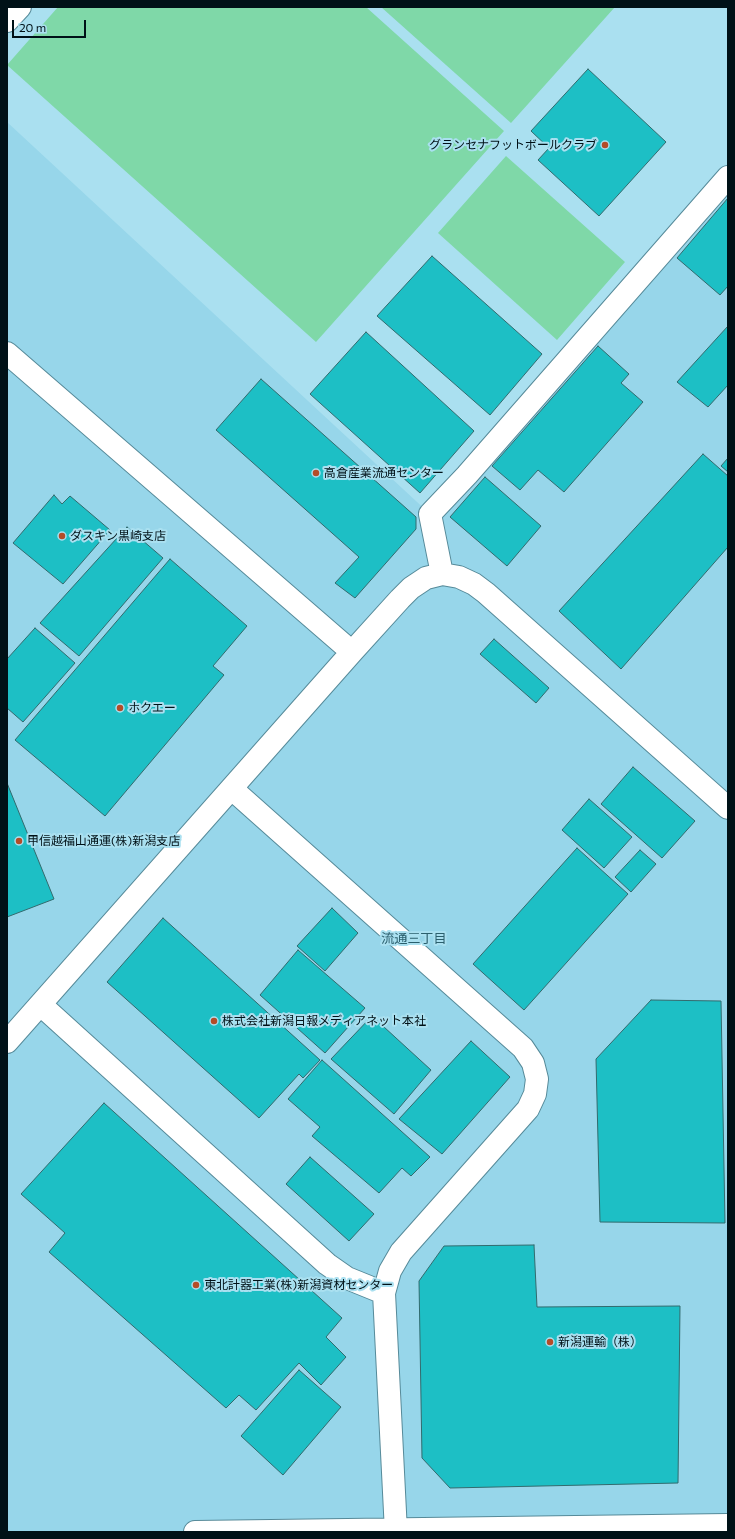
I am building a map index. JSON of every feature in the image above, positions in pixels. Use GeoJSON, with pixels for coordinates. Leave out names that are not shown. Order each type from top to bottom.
{"type":"FeatureCollection","features":[{"type":"Feature","properties":{"kind":"street"},"geometry":{"type":"LineString","coordinates":[[7,21],[20,7]]}},
{"type":"Feature","properties":{"kind":"street"},"geometry":{"type":"LineString","coordinates":[[442,574],[430,514],[467,475],[728,177]]}},
{"type":"Feature","properties":{"kind":"street"},"geometry":{"type":"LineString","coordinates":[[7,354],[352,652]]}},
{"type":"Feature","properties":{"kind":"street"},"geometry":{"type":"LineString","coordinates":[[7,1042],[352,652],[411,588],[426,578],[442,574],[459,577],[474,584],[486,593],[728,808]]}},
{"type":"Feature","properties":{"kind":"street"},"geometry":{"type":"LineString","coordinates":[[232,789],[522,1048],[533,1063],[537,1079],[535,1094],[528,1109],[401,1252],[390,1271],[384,1293],[396,1531]]}},
{"type":"Feature","properties":{"kind":"street"},"geometry":{"type":"LineString","coordinates":[[41,1005],[327,1264],[347,1278],[384,1293]]}},
{"type":"Feature","properties":{"kind":"street"},"geometry":{"type":"LineString","coordinates":[[195,1532],[396,1531],[728,1525]]}},
{"type":"Feature","properties":{"kind":"shaded area"},"geometry":{"type":"Polygon","coordinates":[[[7,122],[430,514],[728,177],[728,1532],[7,1532],[7,122]]]}},
{"type":"Feature","properties":{"kind":"green space"},"geometry":{"type":"Polygon","coordinates":[[[58,7],[366,7],[504,131],[316,342],[7,65],[58,7]]]}},
{"type":"Feature","properties":{"kind":"green space"},"geometry":{"type":"Polygon","coordinates":[[[381,7],[615,7],[511,123],[381,7]]]}},
{"type":"Feature","properties":{"kind":"green space"},"geometry":{"type":"Polygon","coordinates":[[[506,156],[625,262],[557,340],[438,233],[506,156]]]}},
{"type":"Feature","properties":{"kind":"building","name":"グランセナフットボールクラブ"},"geometry":{"type":"Polygon","coordinates":[[[588,69],[666,142],[599,216],[538,160],[549,148],[531,131],[588,69]]]}},
{"type":"Feature","properties":{"kind":"building"},"geometry":{"type":"Polygon","coordinates":[[[728,198],[728,286],[720,295],[677,258],[728,198]]]}},
{"type":"Feature","properties":{"kind":"building"},"geometry":{"type":"Polygon","coordinates":[[[432,256],[542,354],[490,415],[377,316],[432,256]]]}},
{"type":"Feature","properties":{"kind":"building"},"geometry":{"type":"Polygon","coordinates":[[[728,326],[728,385],[708,407],[677,382],[728,326]]]}},
{"type":"Feature","properties":{"kind":"building"},"geometry":{"type":"Polygon","coordinates":[[[366,332],[474,431],[420,493],[310,394],[366,332]]]}},
{"type":"Feature","properties":{"kind":"building"},"geometry":{"type":"Polygon","coordinates":[[[598,346],[629,374],[621,383],[643,402],[564,492],[538,470],[520,490],[492,466],[598,346]]]}},
{"type":"Feature","properties":{"kind":"building","name":"高倉産業流通センター"},"geometry":{"type":"Polygon","coordinates":[[[261,379],[416,517],[416,529],[355,598],[335,583],[359,557],[216,430],[261,379]]]}},
{"type":"Feature","properties":{"kind":"building"},"geometry":{"type":"Polygon","coordinates":[[[703,454],[728,476],[728,547],[621,669],[559,611],[703,454]]]}},
{"type":"Feature","properties":{"kind":"building"},"geometry":{"type":"Polygon","coordinates":[[[728,458],[728,472],[721,466],[728,458]]]}},
{"type":"Feature","properties":{"kind":"building"},"geometry":{"type":"Polygon","coordinates":[[[485,477],[541,526],[507,566],[450,517],[485,477]]]}},
{"type":"Feature","properties":{"kind":"building","name":"ダスキン黒崎支店"},"geometry":{"type":"Polygon","coordinates":[[[54,495],[62,504],[70,496],[110,530],[63,584],[13,543],[54,495]]]}},
{"type":"Feature","properties":{"kind":"building"},"geometry":{"type":"Polygon","coordinates":[[[127,527],[163,558],[79,656],[40,623],[127,527]]]}},
{"type":"Feature","properties":{"kind":"building","name":"ホクエー"},"geometry":{"type":"Polygon","coordinates":[[[170,559],[247,626],[213,666],[224,675],[105,816],[15,740],[170,559]]]}},
{"type":"Feature","properties":{"kind":"building"},"geometry":{"type":"Polygon","coordinates":[[[35,628],[75,663],[23,722],[7,708],[7,659],[35,628]]]}},
{"type":"Feature","properties":{"kind":"building"},"geometry":{"type":"Polygon","coordinates":[[[494,639],[549,688],[536,703],[480,654],[494,639]]]}},
{"type":"Feature","properties":{"kind":"building"},"geometry":{"type":"Polygon","coordinates":[[[633,767],[695,821],[662,858],[601,804],[633,767]]]}},
{"type":"Feature","properties":{"kind":"building","name":"甲信越福山通運(株)新潟支店"},"geometry":{"type":"Polygon","coordinates":[[[7,783],[54,899],[7,917],[7,783]]]}},
{"type":"Feature","properties":{"kind":"building"},"geometry":{"type":"Polygon","coordinates":[[[589,799],[632,837],[604,868],[562,830],[589,799]]]}},
{"type":"Feature","properties":{"kind":"building"},"geometry":{"type":"Polygon","coordinates":[[[577,848],[628,894],[524,1010],[473,964],[577,848]]]}},
{"type":"Feature","properties":{"kind":"building"},"geometry":{"type":"Polygon","coordinates":[[[640,850],[656,864],[631,892],[615,877],[640,850]]]}},
{"type":"Feature","properties":{"kind":"building"},"geometry":{"type":"Polygon","coordinates":[[[332,908],[358,933],[325,971],[297,946],[332,908]]]}},
{"type":"Feature","properties":{"kind":"building","name":"株式会社新潟日報メディアネット本社"},"geometry":{"type":"Polygon","coordinates":[[[163,918],[320,1060],[303,1078],[299,1074],[259,1118],[107,982],[163,918]]]}},
{"type":"Feature","properties":{"kind":"building"},"geometry":{"type":"Polygon","coordinates":[[[298,950],[365,1008],[325,1053],[260,995],[298,950]]]}},
{"type":"Feature","properties":{"kind":"building"},"geometry":{"type":"Polygon","coordinates":[[[651,1000],[721,1001],[725,1223],[600,1222],[596,1059],[651,1000]]]}},
{"type":"Feature","properties":{"kind":"building"},"geometry":{"type":"Polygon","coordinates":[[[372,1016],[431,1070],[394,1114],[331,1059],[372,1016]]]}},
{"type":"Feature","properties":{"kind":"building"},"geometry":{"type":"Polygon","coordinates":[[[471,1041],[510,1077],[442,1154],[399,1119],[471,1041]]]}},
{"type":"Feature","properties":{"kind":"building"},"geometry":{"type":"Polygon","coordinates":[[[322,1060],[430,1157],[411,1176],[402,1168],[379,1193],[312,1136],[320,1127],[288,1099],[322,1060]]]}},
{"type":"Feature","properties":{"kind":"building","name":"東北計器工業(株)新潟資材センター"},"geometry":{"type":"Polygon","coordinates":[[[104,1103],[342,1318],[326,1337],[346,1357],[321,1385],[299,1363],[256,1410],[239,1395],[226,1408],[49,1252],[65,1233],[21,1194],[104,1103]]]}},
{"type":"Feature","properties":{"kind":"building"},"geometry":{"type":"Polygon","coordinates":[[[310,1157],[374,1214],[349,1241],[286,1184],[310,1157]]]}},
{"type":"Feature","properties":{"kind":"building","name":"新潟運輸（株）"},"geometry":{"type":"Polygon","coordinates":[[[534,1245],[537,1307],[680,1306],[678,1483],[450,1488],[422,1458],[419,1281],[444,1246],[534,1245]]]}},
{"type":"Feature","properties":{"kind":"building"},"geometry":{"type":"Polygon","coordinates":[[[299,1370],[341,1407],[283,1475],[241,1436],[299,1370]]]}},
{"type":"Feature","properties":{"kind":"place","name":"グランセナフットボールクラブ"},"geometry":{"type":"Point","coordinates":[605,145]}},
{"type":"Feature","properties":{"kind":"place","name":"高倉産業流通センター"},"geometry":{"type":"Point","coordinates":[316,473]}},
{"type":"Feature","properties":{"kind":"place","name":"ダスキン黒崎支店"},"geometry":{"type":"Point","coordinates":[62,536]}},
{"type":"Feature","properties":{"kind":"place","name":"ホクエー"},"geometry":{"type":"Point","coordinates":[120,708]}},
{"type":"Feature","properties":{"kind":"place","name":"甲信越福山通運(株)新潟支店"},"geometry":{"type":"Point","coordinates":[19,841]}},
{"type":"Feature","properties":{"kind":"place","name":"株式会社新潟日報メディアネット本社"},"geometry":{"type":"Point","coordinates":[214,1021]}},
{"type":"Feature","properties":{"kind":"place","name":"東北計器工業(株)新潟資材センター"},"geometry":{"type":"Point","coordinates":[196,1285]}},
{"type":"Feature","properties":{"kind":"place","name":"新潟運輸（株）"},"geometry":{"type":"Point","coordinates":[550,1342]}},
{"type":"Feature","properties":{"kind":"district","name":"流通三丁目"},"geometry":{"type":"Point","coordinates":[414,939]}}]}
